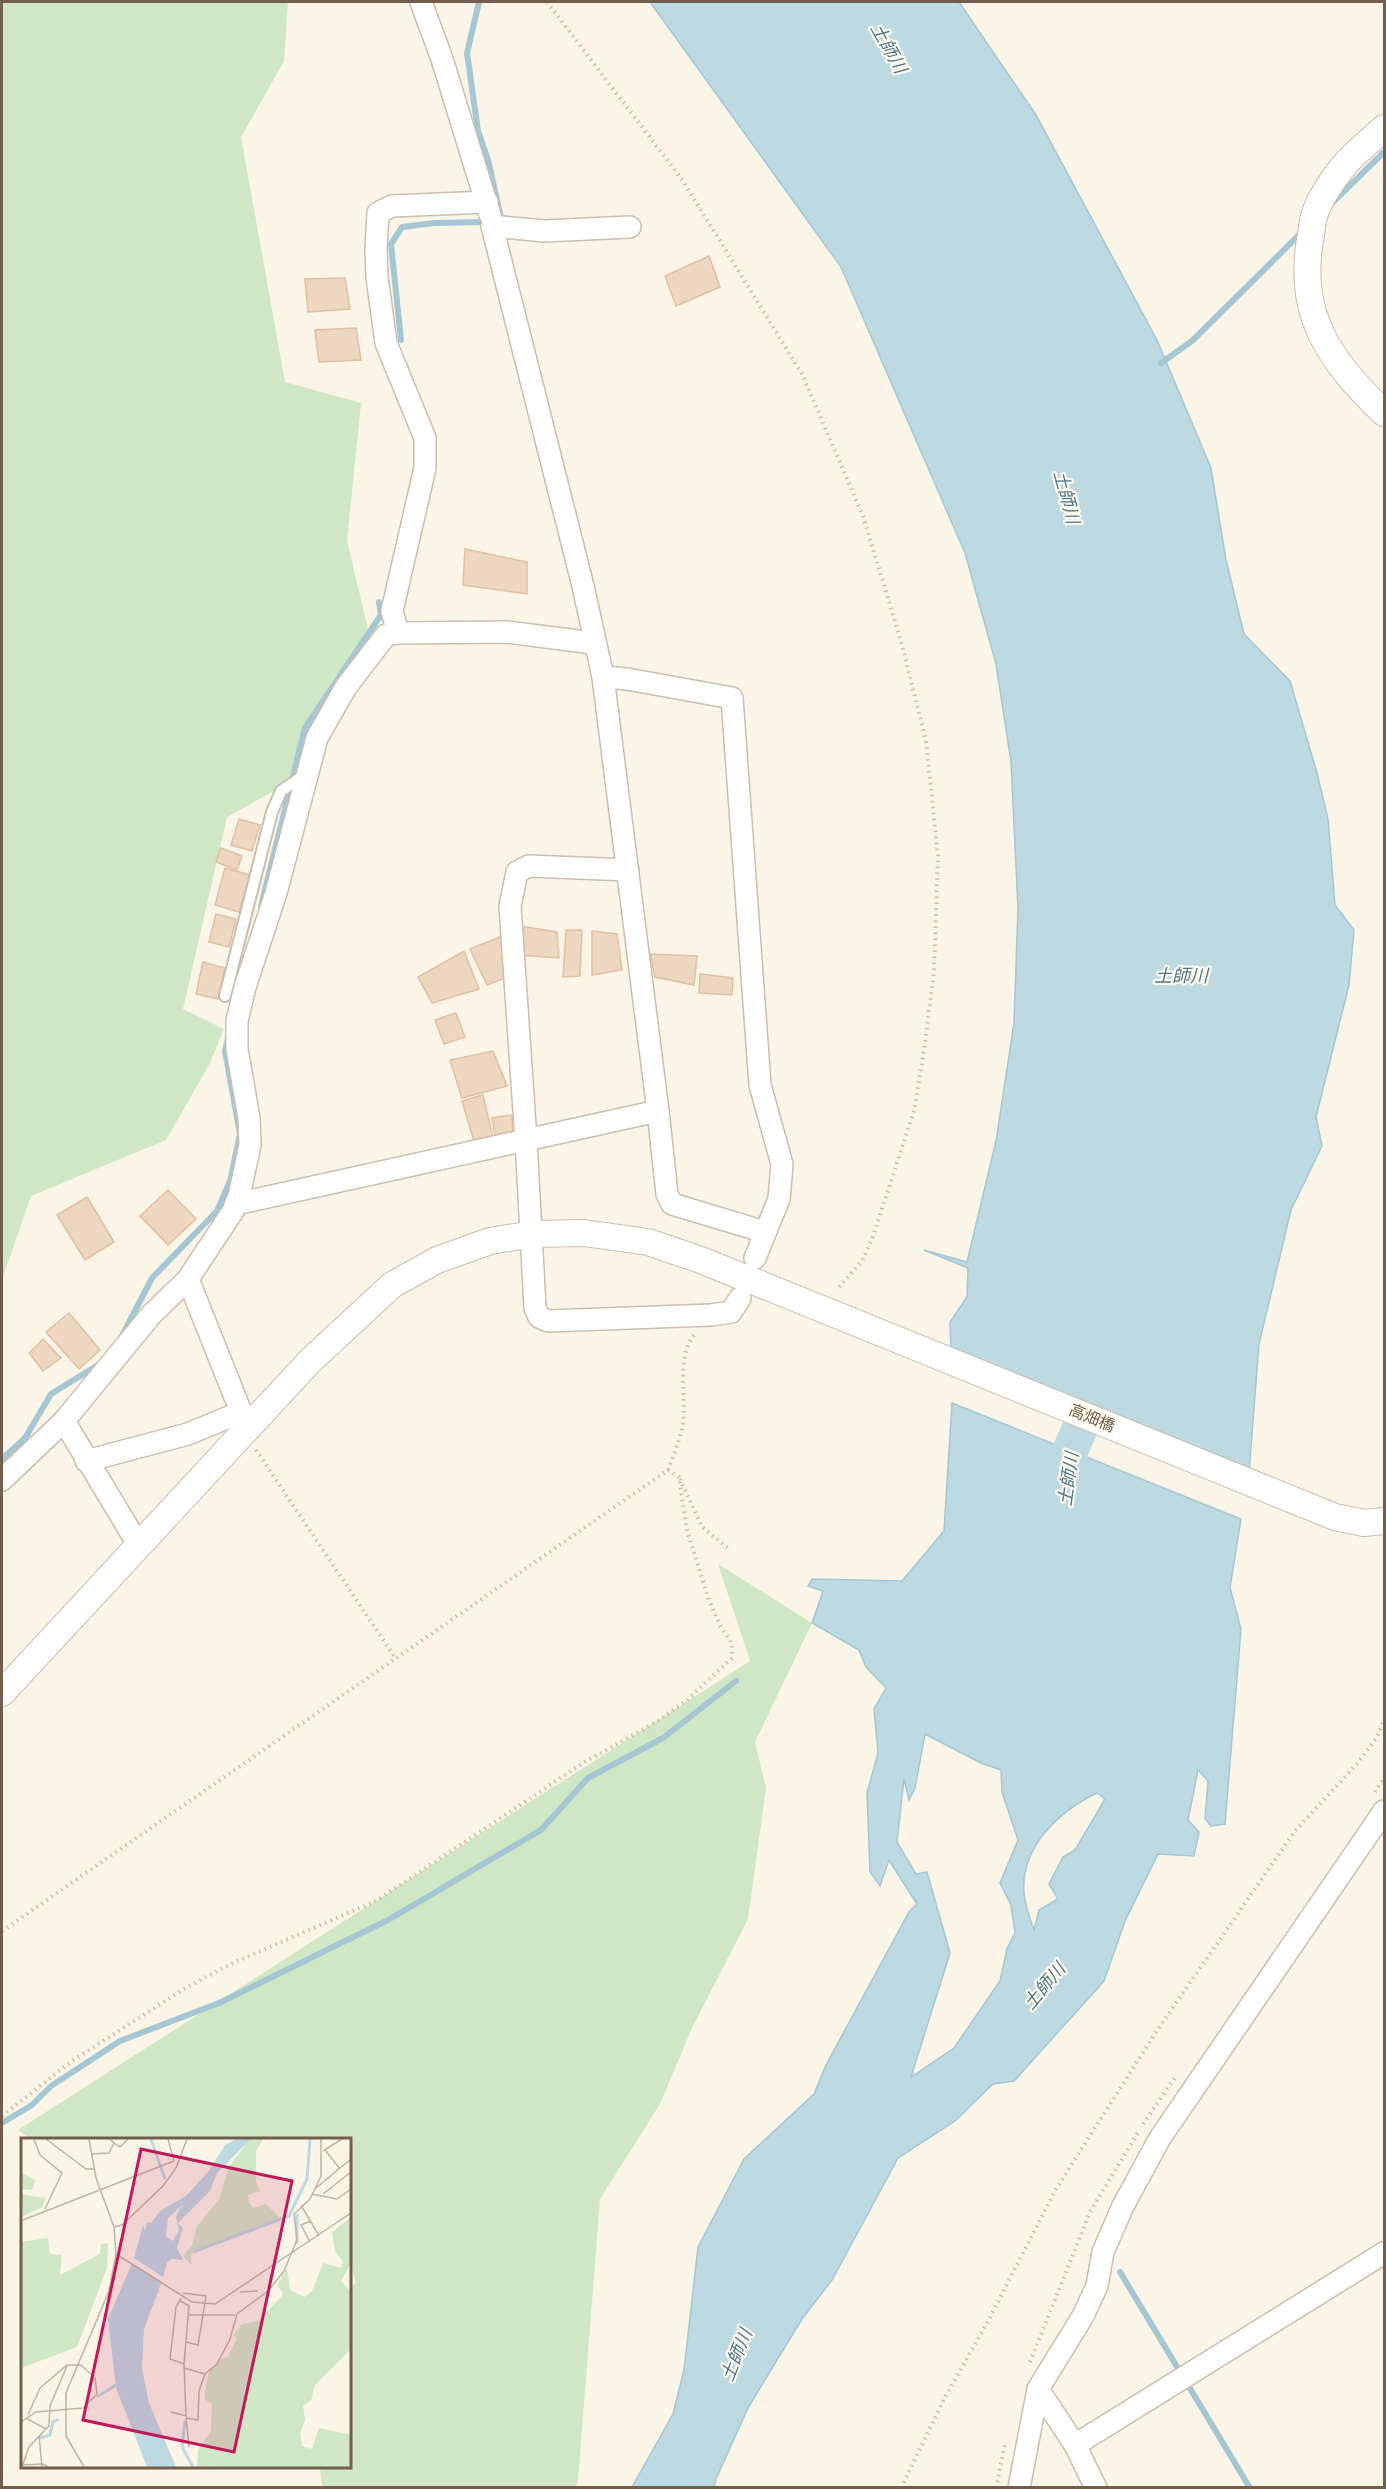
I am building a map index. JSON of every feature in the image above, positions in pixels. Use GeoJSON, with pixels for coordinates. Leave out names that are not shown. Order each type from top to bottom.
{"type":"FeatureCollection","features":[{"type":"Feature","properties":{"kind":"street"},"geometry":{"type":"LineString","coordinates":[[421,2],[442,59],[486,202],[583,586],[593,643],[603,677],[667,1194],[672,1204],[765,1232]]}},
{"type":"Feature","properties":{"kind":"street"},"geometry":{"type":"LineString","coordinates":[[1384,128],[1341,170],[1315,213],[1308,252],[1306,282],[1313,315],[1329,349],[1359,389],[1384,413]]}},
{"type":"Feature","properties":{"kind":"street"},"geometry":{"type":"LineString","coordinates":[[398,633],[392,611],[425,468],[425,438],[386,343],[377,277],[378,213],[392,206],[486,202]]}},
{"type":"Feature","properties":{"kind":"street"},"geometry":{"type":"LineString","coordinates":[[492,226],[544,231],[630,227]]}},
{"type":"Feature","properties":{"kind":"street"},"geometry":{"type":"LineString","coordinates":[[2,1480],[64,1421],[151,1315],[188,1279],[234,1211],[250,1145],[249,1118],[240,1078],[237,1049],[237,1021],[244,987],[276,893],[317,738],[346,687],[386,635],[507,632],[593,643]]}},
{"type":"Feature","properties":{"kind":"street"},"geometry":{"type":"LineString","coordinates":[[603,677],[627,679],[732,698],[760,1085],[782,1164],[779,1199],[755,1258]]}},
{"type":"Feature","properties":{"kind":"street"},"geometry":{"type":"LineString","coordinates":[[627,870],[530,866],[517,872],[510,906],[533,1234],[535,1308],[539,1317],[548,1321],[711,1315],[731,1312],[740,1298]]}},
{"type":"Feature","properties":{"kind":"street"},"geometry":{"type":"LineString","coordinates":[[236,1204],[658,1111]]}},
{"type":"Feature","properties":{"kind":"street","name":"高畑橋"},"geometry":{"type":"LineString","coordinates":[[2,1694],[310,1361],[392,1285],[437,1260],[490,1241],[533,1234],[584,1233],[648,1242],[701,1260],[1335,1517],[1364,1523],[1384,1521]]}},
{"type":"Feature","properties":{"kind":"street"},"geometry":{"type":"LineString","coordinates":[[86,1461],[188,1434],[249,1425],[188,1279]]}},
{"type":"Feature","properties":{"kind":"street"},"geometry":{"type":"LineString","coordinates":[[64,1421],[139,1546]]}},
{"type":"Feature","properties":{"kind":"street"},"geometry":{"type":"LineString","coordinates":[[1019,2487],[1038,2389],[1083,2316],[1097,2286],[1103,2252],[1115,2224],[1160,2138],[1384,1811]]}},
{"type":"Feature","properties":{"kind":"street"},"geometry":{"type":"LineString","coordinates":[[1075,2445],[1166,2386],[1384,2253]]}},
{"type":"Feature","properties":{"kind":"street"},"geometry":{"type":"LineString","coordinates":[[1038,2389],[1075,2445],[1096,2487]]}},
{"type":"Feature","properties":{"kind":"lane"},"geometry":{"type":"LineString","coordinates":[[225,996],[272,812],[281,791],[307,773]]}},
{"type":"Feature","properties":{"kind":"path"},"geometry":{"type":"LineString","coordinates":[[547,2],[683,182],[802,374],[863,516],[901,641],[926,741],[938,856],[934,971],[924,1050],[914,1111],[872,1239],[862,1261],[838,1288]]}},
{"type":"Feature","properties":{"kind":"path"},"geometry":{"type":"LineString","coordinates":[[2,1931],[668,1470],[682,1428],[687,1343],[711,1315]]}},
{"type":"Feature","properties":{"kind":"path"},"geometry":{"type":"LineString","coordinates":[[249,1425],[396,1659]]}},
{"type":"Feature","properties":{"kind":"path"},"geometry":{"type":"LineString","coordinates":[[668,1470],[679,1477],[702,1527],[728,1548]]}},
{"type":"Feature","properties":{"kind":"path"},"geometry":{"type":"LineString","coordinates":[[2,2116],[72,2061],[188,1987],[233,1963],[376,1901],[583,1762],[658,1721],[721,1670],[732,1658],[732,1644],[720,1625],[702,1580],[687,1530],[679,1477]]}},
{"type":"Feature","properties":{"kind":"path"},"geometry":{"type":"LineString","coordinates":[[901,2487],[945,2397],[987,2324],[1056,2188],[1158,2029],[1295,1831],[1357,1764],[1377,1737],[1384,1721]]}},
{"type":"Feature","properties":{"kind":"green space"},"geometry":{"type":"Polygon","coordinates":[[[2,2],[288,2],[284,61],[241,137],[285,382],[361,403],[347,541],[370,638],[305,774],[227,817],[183,1009],[224,1029],[210,1063],[166,1140],[31,1196],[2,1280],[2,2]]]}},
{"type":"Feature","properties":{"kind":"green space"},"geometry":{"type":"Polygon","coordinates":[[[718,1564],[812,1623],[755,1742],[766,1788],[748,1919],[692,2028],[660,2104],[600,2199],[578,2481],[575,2488],[322,2487],[320,2468],[351,2468],[351,2286],[356,2283],[351,2265],[351,2138],[29,2138],[18,2130],[750,1661],[718,1564]]]}},
{"type":"Feature","properties":{"kind":"water","name":"土師川"},"geometry":{"type":"Polygon","coordinates":[[[650,2],[959,2],[1036,115],[1157,340],[1211,468],[1226,560],[1244,634],[1290,681],[1328,819],[1335,905],[1354,930],[1349,985],[1316,1117],[1322,1146],[1291,1210],[1259,1344],[1249,1472],[951,1355],[950,1322],[967,1297],[968,1268],[924,1250],[967,1262],[996,1141],[1014,1023],[1018,908],[1011,762],[996,664],[965,553],[841,267],[650,2]]]}},
{"type":"Feature","properties":{"kind":"water"},"geometry":{"type":"Polygon","coordinates":[[[952,1403],[1241,1519],[1230,1588],[1241,1629],[1225,1824],[1211,1826],[1205,1819],[1208,1781],[1198,1770],[1188,1820],[1199,1832],[1194,1856],[1158,1854],[1125,1921],[1104,1981],[1014,2081],[993,2084],[955,2121],[898,2158],[832,2280],[802,2319],[748,2408],[714,2487],[632,2487],[673,2414],[684,2370],[698,2247],[744,2159],[814,2094],[826,2065],[909,1912],[917,1904],[889,1860],[880,1886],[870,1872],[867,1793],[878,1753],[874,1709],[886,1688],[866,1667],[859,1650],[812,1623],[823,1591],[808,1586],[812,1579],[902,1581],[944,1531],[952,1403]],[[925,1734],[915,1788],[909,1800],[904,1779],[897,1842],[916,1874],[927,1872],[950,1953],[911,2077],[954,2048],[1000,1981],[1007,1949],[1015,1933],[1011,1905],[1000,1883],[1018,1840],[1002,1792],[1001,1770],[981,1763],[925,1734]],[[1097,1793],[1056,1821],[1035,1846],[1028,1861],[1024,1877],[1024,1893],[1034,1930],[1039,1910],[1058,1899],[1049,1884],[1063,1857],[1075,1850],[1105,1799],[1097,1793]]]}},
{"type":"Feature","properties":{"kind":"building"},"geometry":{"type":"Polygon","coordinates":[[[709,256],[720,287],[676,306],[665,276],[709,256]]]}},
{"type":"Feature","properties":{"kind":"building"},"geometry":{"type":"Polygon","coordinates":[[[345,278],[350,309],[308,312],[305,279],[345,278]]]}},
{"type":"Feature","properties":{"kind":"building"},"geometry":{"type":"Polygon","coordinates":[[[356,328],[361,360],[319,362],[315,330],[356,328]]]}},
{"type":"Feature","properties":{"kind":"building"},"geometry":{"type":"Polygon","coordinates":[[[465,549],[527,562],[527,594],[463,585],[465,549]]]}},
{"type":"Feature","properties":{"kind":"building"},"geometry":{"type":"Polygon","coordinates":[[[239,819],[260,825],[252,851],[231,845],[239,819]]]}},
{"type":"Feature","properties":{"kind":"building"},"geometry":{"type":"Polygon","coordinates":[[[221,848],[242,856],[237,870],[216,862],[221,848]]]}},
{"type":"Feature","properties":{"kind":"building"},"geometry":{"type":"Polygon","coordinates":[[[225,868],[250,875],[239,912],[215,905],[225,868]]]}},
{"type":"Feature","properties":{"kind":"building"},"geometry":{"type":"Polygon","coordinates":[[[216,914],[236,919],[229,947],[209,942],[216,914]]]}},
{"type":"Feature","properties":{"kind":"building"},"geometry":{"type":"Polygon","coordinates":[[[519,926],[557,932],[559,958],[518,955],[519,926]]]}},
{"type":"Feature","properties":{"kind":"building"},"geometry":{"type":"Polygon","coordinates":[[[566,930],[582,930],[580,976],[563,977],[566,930]]]}},
{"type":"Feature","properties":{"kind":"building"},"geometry":{"type":"Polygon","coordinates":[[[592,931],[617,934],[622,970],[592,975],[592,931]]]}},
{"type":"Feature","properties":{"kind":"building"},"geometry":{"type":"Polygon","coordinates":[[[500,937],[515,974],[487,985],[470,949],[500,937]]]}},
{"type":"Feature","properties":{"kind":"building"},"geometry":{"type":"Polygon","coordinates":[[[464,951],[479,989],[432,1003],[418,977],[464,951]]]}},
{"type":"Feature","properties":{"kind":"building"},"geometry":{"type":"Polygon","coordinates":[[[650,954],[697,956],[694,985],[655,977],[650,954]]]}},
{"type":"Feature","properties":{"kind":"building"},"geometry":{"type":"Polygon","coordinates":[[[203,962],[225,968],[218,999],[196,994],[203,962]]]}},
{"type":"Feature","properties":{"kind":"building"},"geometry":{"type":"Polygon","coordinates":[[[700,974],[733,978],[732,995],[699,993],[700,974]]]}},
{"type":"Feature","properties":{"kind":"building"},"geometry":{"type":"Polygon","coordinates":[[[456,1013],[465,1037],[444,1044],[435,1020],[456,1013]]]}},
{"type":"Feature","properties":{"kind":"building"},"geometry":{"type":"Polygon","coordinates":[[[493,1051],[507,1086],[462,1098],[450,1060],[493,1051]]]}},
{"type":"Feature","properties":{"kind":"building"},"geometry":{"type":"Polygon","coordinates":[[[483,1095],[493,1138],[474,1141],[462,1101],[483,1095]]]}},
{"type":"Feature","properties":{"kind":"building"},"geometry":{"type":"Polygon","coordinates":[[[512,1115],[513,1134],[495,1136],[492,1118],[512,1115]]]}},
{"type":"Feature","properties":{"kind":"building"},"geometry":{"type":"Polygon","coordinates":[[[168,1190],[196,1219],[168,1245],[140,1216],[168,1190]]]}},
{"type":"Feature","properties":{"kind":"building"},"geometry":{"type":"Polygon","coordinates":[[[87,1197],[114,1242],[85,1260],[57,1215],[87,1197]]]}},
{"type":"Feature","properties":{"kind":"building"},"geometry":{"type":"Polygon","coordinates":[[[69,1313],[100,1350],[79,1369],[46,1332],[69,1313]]]}},
{"type":"Feature","properties":{"kind":"building"},"geometry":{"type":"Polygon","coordinates":[[[43,1339],[61,1358],[43,1371],[29,1353],[43,1339]]]}},
{"type":"Feature","properties":{"kind":"waterway"},"geometry":{"type":"LineString","coordinates":[[479,2],[467,53],[478,131],[488,160],[501,218]]}},
{"type":"Feature","properties":{"kind":"waterway"},"geometry":{"type":"LineString","coordinates":[[1331,204],[1384,152]]}},
{"type":"Feature","properties":{"kind":"waterway"},"geometry":{"type":"LineString","coordinates":[[401,340],[391,244],[402,227],[434,223],[484,222]]}},
{"type":"Feature","properties":{"kind":"waterway"},"geometry":{"type":"LineString","coordinates":[[1161,363],[1192,341],[1302,232]]}},
{"type":"Feature","properties":{"kind":"waterway"},"geometry":{"type":"LineString","coordinates":[[261,906],[305,728],[381,615],[379,602]]}},
{"type":"Feature","properties":{"kind":"waterway"},"geometry":{"type":"LineString","coordinates":[[123,1334],[152,1278],[217,1211],[230,1181],[240,1134],[225,1051],[228,1038]]}},
{"type":"Feature","properties":{"kind":"waterway"},"geometry":{"type":"LineString","coordinates":[[2,1459],[25,1438],[51,1394],[98,1365]]}},
{"type":"Feature","properties":{"kind":"waterway","name":"土師川"},"geometry":{"type":"LineString","coordinates":[[1066,1498],[1070,1451],[1100,1383]]}},
{"type":"Feature","properties":{"kind":"waterway"},"geometry":{"type":"LineString","coordinates":[[2,2123],[32,2105],[51,2086],[120,2041],[219,2003],[388,1920],[541,1830],[588,1778],[663,1738],[736,1681]]}},
{"type":"Feature","properties":{"kind":"waterway"},"geometry":{"type":"LineString","coordinates":[[1120,2272],[1250,2488]]}}]}
